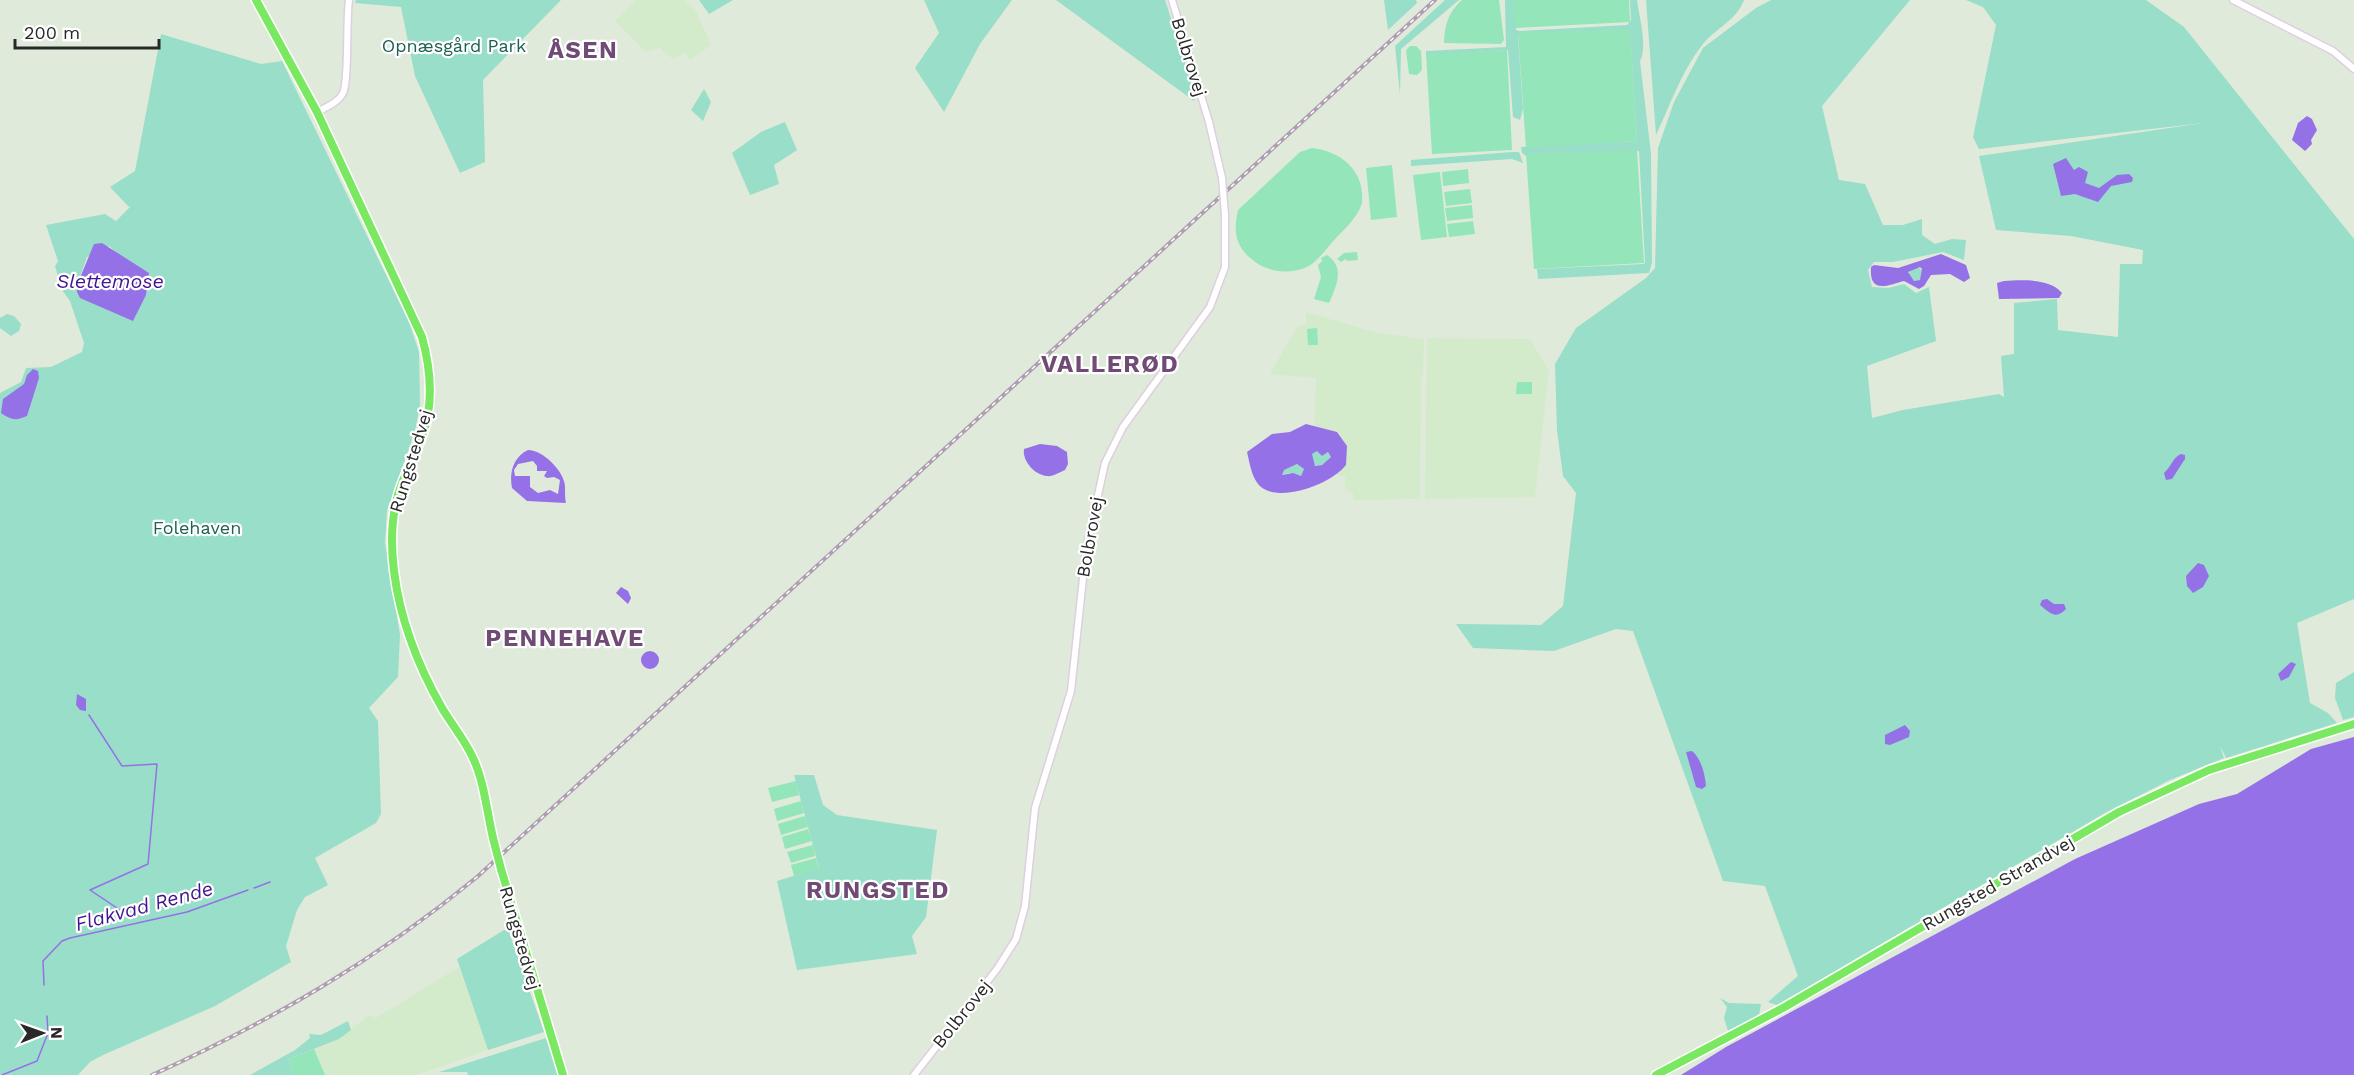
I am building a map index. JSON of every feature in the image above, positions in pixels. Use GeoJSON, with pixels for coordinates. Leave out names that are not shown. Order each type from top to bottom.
{"type":"FeatureCollection","features":[{"type":"Feature","properties":{"kind":"main road","name":"Rungstedvej"},"geometry":{"type":"LineString","coordinates":[[255,0],[317,112],[413,316],[426,351],[430,383],[428,414],[396,505],[393,528],[394,573],[402,610],[430,687],[474,760],[501,868],[563,1075]]}},
{"type":"Feature","properties":{"kind":"main road","name":"Rungsted Strandvej"},"geometry":{"type":"LineString","coordinates":[[1656,1075],[1783,1008],[2119,812],[2209,770],[2354,724]]}},
{"type":"Feature","properties":{"kind":"street"},"geometry":{"type":"LineString","coordinates":[[317,112],[339,99],[346,85],[346,30],[349,0]]}},
{"type":"Feature","properties":{"kind":"street","name":"Bolbrovej"},"geometry":{"type":"LineString","coordinates":[[914,1075],[998,969],[1016,939],[1025,906],[1035,808],[1071,692],[1086,550],[1105,463],[1119,434],[1203,318],[1216,294],[1226,256],[1222,178],[1209,122],[1172,0]]}},
{"type":"Feature","properties":{"kind":"street"},"geometry":{"type":"LineString","coordinates":[[2233,0],[2341,56],[2354,69]]}},
{"type":"Feature","properties":{"kind":"shaded area"},"geometry":{"type":"Polygon","coordinates":[[[636,0],[684,0],[696,11],[711,45],[690,60],[685,52],[673,59],[660,48],[646,52],[615,21],[636,0]]]}},
{"type":"Feature","properties":{"kind":"shaded area"},"geometry":{"type":"Polygon","coordinates":[[[1306,312],[1378,333],[1424,339],[1423,375],[1421,376],[1420,499],[1353,500],[1353,493],[1345,490],[1345,476],[1337,475],[1314,434],[1316,378],[1270,374],[1296,328],[1306,323],[1306,312]]]}},
{"type":"Feature","properties":{"kind":"shaded area"},"geometry":{"type":"Polygon","coordinates":[[[1427,338],[1530,339],[1549,371],[1535,497],[1425,499],[1427,338]]]}},
{"type":"Feature","properties":{"kind":"shaded area"},"geometry":{"type":"Polygon","coordinates":[[[459,967],[488,1050],[417,1075],[294,1075],[288,1059],[339,1039],[369,1015],[376,1018],[459,967]]]}},
{"type":"Feature","properties":{"kind":"green space","name":"Opnæsgård Park"},"geometry":{"type":"Polygon","coordinates":[[[356,0],[561,0],[483,80],[485,162],[460,173],[415,76],[401,7],[355,3],[356,0]]]}},
{"type":"Feature","properties":{"kind":"green space"},"geometry":{"type":"Polygon","coordinates":[[[699,0],[733,0],[709,14],[699,0]]]}},
{"type":"Feature","properties":{"kind":"green space"},"geometry":{"type":"Polygon","coordinates":[[[924,0],[1012,0],[980,44],[944,112],[915,68],[939,33],[924,0]]]}},
{"type":"Feature","properties":{"kind":"green space"},"geometry":{"type":"Polygon","coordinates":[[[1056,0],[1165,0],[1196,96],[1194,101],[1056,0]]]}},
{"type":"Feature","properties":{"kind":"green space"},"geometry":{"type":"Polygon","coordinates":[[[1384,0],[1416,0],[1417,3],[1388,30],[1384,0]]]}},
{"type":"Feature","properties":{"kind":"green space"},"geometry":{"type":"Polygon","coordinates":[[[1445,0],[1459,0],[1401,49],[1400,94],[1395,46],[1445,0]]]}},
{"type":"Feature","properties":{"kind":"green space"},"geometry":{"type":"Polygon","coordinates":[[[1462,0],[1499,0],[1504,40],[1501,44],[1444,43],[1448,19],[1453,9],[1462,0]]]}},
{"type":"Feature","properties":{"kind":"green space"},"geometry":{"type":"Polygon","coordinates":[[[1505,0],[1514,0],[1516,30],[1520,31],[1627,25],[1631,20],[1630,0],[1637,0],[1643,40],[1640,61],[1651,154],[1652,263],[1649,273],[1538,279],[1537,269],[1644,264],[1645,262],[1639,151],[1526,156],[1522,153],[1521,147],[1637,141],[1630,32],[1518,37],[1523,109],[1520,120],[1513,117],[1508,50],[1426,55],[1426,51],[1506,47],[1505,0]]]}},
{"type":"Feature","properties":{"kind":"green space"},"geometry":{"type":"Polygon","coordinates":[[[1513,0],[1629,0],[1630,22],[1515,28],[1513,0]]]}},
{"type":"Feature","properties":{"kind":"green space"},"geometry":{"type":"Polygon","coordinates":[[[1646,0],[1744,0],[1736,13],[1708,38],[1696,54],[1656,135],[1646,0]]]}},
{"type":"Feature","properties":{"kind":"green space"},"geometry":{"type":"Polygon","coordinates":[[[1771,0],[1910,0],[1822,106],[1839,180],[1865,184],[1883,225],[1903,225],[1922,219],[1922,235],[1935,244],[1952,239],[1966,240],[1964,260],[1943,252],[1893,262],[1874,262],[1868,270],[1872,287],[1888,288],[1904,284],[1916,293],[1929,287],[1936,341],[1867,366],[1872,418],[1903,410],[1999,394],[2004,397],[2001,356],[2014,354],[2014,303],[2057,299],[2058,330],[2118,337],[2120,264],[2142,264],[2143,250],[2071,236],[1996,230],[1979,156],[2203,123],[1979,149],[1973,137],[1996,25],[1983,7],[1966,0],[2146,0],[2184,27],[2354,239],[2354,599],[2297,623],[2310,703],[2328,713],[2337,723],[2226,758],[2220,746],[2224,758],[2170,780],[2105,813],[1777,1005],[1768,1002],[1798,976],[1765,886],[1723,881],[1633,631],[1616,629],[1554,651],[1473,648],[1456,624],[1541,625],[1563,606],[1576,493],[1563,476],[1557,430],[1555,364],[1576,328],[1646,278],[1655,268],[1658,148],[1674,102],[1703,48],[1756,8],[1771,0]]]}},
{"type":"Feature","properties":{"kind":"green space"},"geometry":{"type":"Polygon","coordinates":[[[1630,29],[1637,141],[1526,148],[1518,33],[1630,29]]]}},
{"type":"Feature","properties":{"kind":"green space","name":"Folehaven"},"geometry":{"type":"Polygon","coordinates":[[[161,34],[261,64],[282,61],[409,322],[419,352],[420,405],[415,431],[387,511],[385,543],[400,635],[398,677],[369,708],[378,721],[381,814],[376,823],[315,858],[328,885],[305,897],[297,910],[286,946],[291,962],[215,1006],[103,1055],[90,1062],[78,1075],[0,1075],[0,393],[21,382],[26,368],[51,367],[82,352],[84,343],[70,301],[62,290],[55,266],[58,261],[46,225],[105,214],[116,221],[131,206],[129,207],[110,187],[135,171],[161,34]],[[109,246],[87,257],[77,285],[111,310],[133,320],[149,273],[123,258],[109,246]]]}},
{"type":"Feature","properties":{"kind":"green space"},"geometry":{"type":"Polygon","coordinates":[[[1410,46],[1416,46],[1421,51],[1422,70],[1417,75],[1409,74],[1406,50],[1410,46]]]}},
{"type":"Feature","properties":{"kind":"green space"},"geometry":{"type":"Polygon","coordinates":[[[1507,50],[1512,150],[1432,154],[1426,54],[1507,50]]]}},
{"type":"Feature","properties":{"kind":"green space"},"geometry":{"type":"Polygon","coordinates":[[[704,89],[711,102],[703,121],[691,110],[704,89]]]}},
{"type":"Feature","properties":{"kind":"green space"},"geometry":{"type":"Polygon","coordinates":[[[785,122],[797,150],[774,165],[779,184],[750,195],[732,153],[761,132],[785,122]]]}},
{"type":"Feature","properties":{"kind":"green space"},"geometry":{"type":"Polygon","coordinates":[[[1312,148],[1332,153],[1349,164],[1360,181],[1361,207],[1349,225],[1309,266],[1285,272],[1269,269],[1255,262],[1240,246],[1236,235],[1238,210],[1300,152],[1312,148]]]}},
{"type":"Feature","properties":{"kind":"green space"},"geometry":{"type":"Polygon","coordinates":[[[1637,150],[1644,263],[1534,269],[1526,154],[1637,150]]]}},
{"type":"Feature","properties":{"kind":"green space"},"geometry":{"type":"Polygon","coordinates":[[[1519,152],[1523,163],[1512,159],[1411,166],[1411,160],[1519,152]]]}},
{"type":"Feature","properties":{"kind":"green space"},"geometry":{"type":"Polygon","coordinates":[[[1392,165],[1397,217],[1371,220],[1366,168],[1392,165]]]}},
{"type":"Feature","properties":{"kind":"green space"},"geometry":{"type":"Polygon","coordinates":[[[1468,169],[1469,183],[1443,186],[1442,172],[1468,169]]]}},
{"type":"Feature","properties":{"kind":"green space"},"geometry":{"type":"Polygon","coordinates":[[[1440,172],[1447,237],[1421,240],[1413,175],[1440,172]]]}},
{"type":"Feature","properties":{"kind":"green space"},"geometry":{"type":"Polygon","coordinates":[[[1470,189],[1472,203],[1446,206],[1444,192],[1470,189]]]}},
{"type":"Feature","properties":{"kind":"green space"},"geometry":{"type":"Polygon","coordinates":[[[1472,205],[1473,218],[1447,221],[1445,208],[1472,205]]]}},
{"type":"Feature","properties":{"kind":"green space"},"geometry":{"type":"Polygon","coordinates":[[[1473,221],[1475,234],[1449,237],[1447,224],[1473,221]]]}},
{"type":"Feature","properties":{"kind":"green space"},"geometry":{"type":"Polygon","coordinates":[[[1357,252],[1358,260],[1347,261],[1346,259],[1341,262],[1337,259],[1344,253],[1357,252]]]}},
{"type":"Feature","properties":{"kind":"green space"},"geometry":{"type":"Polygon","coordinates":[[[1327,255],[1333,260],[1338,271],[1337,283],[1329,303],[1314,299],[1321,277],[1318,265],[1322,261],[1321,258],[1327,255]]]}},
{"type":"Feature","properties":{"kind":"green space"},"geometry":{"type":"Polygon","coordinates":[[[1916,267],[1921,269],[1923,274],[1921,279],[1916,281],[1911,279],[1909,274],[1911,269],[1916,267]]]}},
{"type":"Feature","properties":{"kind":"green space"},"geometry":{"type":"Polygon","coordinates":[[[7,314],[14,316],[21,324],[19,331],[11,336],[0,328],[0,318],[7,314]]]}},
{"type":"Feature","properties":{"kind":"green space"},"geometry":{"type":"Polygon","coordinates":[[[1317,328],[1318,345],[1308,345],[1307,329],[1317,328]]]}},
{"type":"Feature","properties":{"kind":"green space"},"geometry":{"type":"Polygon","coordinates":[[[1517,382],[1532,382],[1532,394],[1516,394],[1517,382]]]}},
{"type":"Feature","properties":{"kind":"green space"},"geometry":{"type":"Polygon","coordinates":[[[1317,450],[1322,456],[1328,452],[1331,457],[1318,466],[1313,465],[1312,454],[1317,450]]]}},
{"type":"Feature","properties":{"kind":"green space"},"geometry":{"type":"Polygon","coordinates":[[[1297,464],[1304,469],[1301,476],[1289,473],[1282,475],[1283,470],[1297,464]]]}},
{"type":"Feature","properties":{"kind":"green space"},"geometry":{"type":"Polygon","coordinates":[[[2354,672],[2354,717],[2343,720],[2335,698],[2336,683],[2354,672]]]}},
{"type":"Feature","properties":{"kind":"green space"},"geometry":{"type":"Polygon","coordinates":[[[794,775],[814,775],[823,805],[837,815],[937,830],[926,917],[912,936],[917,954],[797,970],[777,881],[819,868],[794,775]]]}},
{"type":"Feature","properties":{"kind":"green space"},"geometry":{"type":"Polygon","coordinates":[[[796,781],[799,795],[772,802],[768,788],[796,781]]]}},
{"type":"Feature","properties":{"kind":"green space"},"geometry":{"type":"Polygon","coordinates":[[[801,801],[804,813],[777,821],[774,809],[801,801]]]}},
{"type":"Feature","properties":{"kind":"green space"},"geometry":{"type":"Polygon","coordinates":[[[805,816],[808,827],[781,835],[778,824],[805,816]]]}},
{"type":"Feature","properties":{"kind":"green space"},"geometry":{"type":"Polygon","coordinates":[[[808,829],[812,841],[785,849],[782,837],[808,829]]]}},
{"type":"Feature","properties":{"kind":"green space"},"geometry":{"type":"Polygon","coordinates":[[[813,845],[815,856],[791,863],[787,852],[813,845]]]}},
{"type":"Feature","properties":{"kind":"green space"},"geometry":{"type":"Polygon","coordinates":[[[816,858],[819,869],[794,876],[791,865],[816,858]]]}},
{"type":"Feature","properties":{"kind":"green space"},"geometry":{"type":"Polygon","coordinates":[[[504,930],[509,932],[544,1032],[488,1050],[457,959],[504,930]]]}},
{"type":"Feature","properties":{"kind":"green space"},"geometry":{"type":"Polygon","coordinates":[[[1720,998],[1729,1003],[1761,1004],[1759,1015],[1728,1031],[1724,1018],[1727,1007],[1720,998]]]}},
{"type":"Feature","properties":{"kind":"green space"},"geometry":{"type":"Polygon","coordinates":[[[348,1021],[351,1030],[339,1039],[288,1059],[294,1075],[250,1075],[295,1050],[310,1038],[309,1034],[321,1035],[348,1021]]]}},
{"type":"Feature","properties":{"kind":"green space"},"geometry":{"type":"Polygon","coordinates":[[[546,1038],[559,1075],[468,1075],[467,1072],[439,1072],[546,1038]]]}},
{"type":"Feature","properties":{"kind":"green space"},"geometry":{"type":"Polygon","coordinates":[[[314,1049],[325,1075],[294,1075],[288,1059],[314,1049]]]}},
{"type":"Feature","properties":{"kind":"water"},"geometry":{"type":"Polygon","coordinates":[[[2307,116],[2312,119],[2317,130],[2311,140],[2312,144],[2305,151],[2292,140],[2298,123],[2307,116]]]}},
{"type":"Feature","properties":{"kind":"water"},"geometry":{"type":"Polygon","coordinates":[[[2066,158],[2074,170],[2079,167],[2088,172],[2085,183],[2099,188],[2117,175],[2129,174],[2133,178],[2132,182],[2111,186],[2098,202],[2075,194],[2061,196],[2053,164],[2066,158]]]}},
{"type":"Feature","properties":{"kind":"water","name":"Slettemose"},"geometry":{"type":"Polygon","coordinates":[[[102,243],[149,273],[146,295],[133,321],[80,298],[77,292],[77,285],[94,244],[102,243]]]}},
{"type":"Feature","properties":{"kind":"water"},"geometry":{"type":"Polygon","coordinates":[[[1941,254],[1966,265],[1970,278],[1964,282],[1950,274],[1931,275],[1924,286],[1919,289],[1904,281],[1880,286],[1873,281],[1871,267],[1874,265],[1898,268],[1941,254]],[[1920,267],[1908,272],[1914,281],[1920,280],[1922,269],[1920,267]]]}},
{"type":"Feature","properties":{"kind":"water"},"geometry":{"type":"Polygon","coordinates":[[[2004,281],[2043,282],[2057,288],[2062,293],[2059,298],[1999,299],[1997,283],[2004,281]]]}},
{"type":"Feature","properties":{"kind":"water"},"geometry":{"type":"Polygon","coordinates":[[[33,369],[38,371],[39,378],[27,416],[14,419],[1,413],[3,399],[24,384],[27,375],[33,369]]]}},
{"type":"Feature","properties":{"kind":"water"},"geometry":{"type":"Polygon","coordinates":[[[1306,424],[1337,432],[1347,446],[1346,465],[1330,478],[1308,488],[1284,493],[1264,489],[1254,477],[1247,452],[1272,434],[1290,432],[1306,424]],[[1317,451],[1312,454],[1315,466],[1322,465],[1331,457],[1328,452],[1322,456],[1317,451]],[[1297,464],[1284,470],[1282,475],[1293,473],[1301,476],[1304,469],[1297,464]]]}},
{"type":"Feature","properties":{"kind":"water"},"geometry":{"type":"Polygon","coordinates":[[[1040,444],[1057,446],[1067,452],[1068,464],[1065,470],[1047,476],[1038,473],[1030,466],[1025,458],[1024,449],[1040,444]]]}},
{"type":"Feature","properties":{"kind":"water"},"geometry":{"type":"Polygon","coordinates":[[[528,450],[534,451],[552,462],[564,480],[566,503],[527,501],[512,488],[513,466],[528,450]],[[533,461],[518,464],[514,470],[515,476],[530,476],[530,487],[538,493],[550,490],[558,494],[560,480],[554,477],[547,478],[544,476],[547,471],[537,471],[537,466],[533,461]]]}},
{"type":"Feature","properties":{"kind":"water"},"geometry":{"type":"Polygon","coordinates":[[[2181,454],[2185,455],[2185,459],[2172,479],[2166,480],[2164,473],[2181,454]]]}},
{"type":"Feature","properties":{"kind":"water"},"geometry":{"type":"Polygon","coordinates":[[[2198,563],[2204,565],[2209,576],[2203,587],[2193,593],[2187,586],[2186,576],[2198,563]]]}},
{"type":"Feature","properties":{"kind":"water"},"geometry":{"type":"Polygon","coordinates":[[[621,587],[628,591],[631,598],[628,604],[616,593],[621,587]]]}},
{"type":"Feature","properties":{"kind":"water"},"geometry":{"type":"Polygon","coordinates":[[[2047,599],[2054,604],[2064,604],[2066,609],[2056,615],[2050,613],[2040,605],[2042,600],[2047,599]]]}},
{"type":"Feature","properties":{"kind":"water"},"geometry":{"type":"Polygon","coordinates":[[[650,651],[656,654],[659,660],[656,666],[650,669],[644,666],[641,660],[644,654],[650,651]]]}},
{"type":"Feature","properties":{"kind":"water"},"geometry":{"type":"Polygon","coordinates":[[[2291,662],[2296,664],[2289,677],[2281,681],[2278,674],[2291,662]]]}},
{"type":"Feature","properties":{"kind":"water"},"geometry":{"type":"Polygon","coordinates":[[[77,694],[86,699],[86,711],[80,710],[76,705],[77,694]]]}},
{"type":"Feature","properties":{"kind":"water"},"geometry":{"type":"Polygon","coordinates":[[[1905,725],[1910,731],[1909,737],[1890,745],[1885,744],[1885,735],[1905,725]]]}},
{"type":"Feature","properties":{"kind":"water"},"geometry":{"type":"Polygon","coordinates":[[[2354,737],[2354,1075],[1681,1075],[1726,1047],[2075,859],[2199,804],[2237,794],[2311,749],[2354,737]]]}},
{"type":"Feature","properties":{"kind":"water"},"geometry":{"type":"Polygon","coordinates":[[[1692,751],[1704,771],[1706,786],[1702,789],[1696,787],[1686,752],[1692,751]]]}},
{"type":"Feature","properties":{"kind":"waterway"},"geometry":{"type":"LineString","coordinates":[[89,715],[122,766],[157,764],[148,864],[90,890],[120,910],[121,920]]}},
{"type":"Feature","properties":{"kind":"waterway","name":"Flakvad Rende"},"geometry":{"type":"LineString","coordinates":[[254,888],[270,882]]}},
{"type":"Feature","properties":{"kind":"waterway","name":"Flakvad Rende"},"geometry":{"type":"LineString","coordinates":[[44,985],[43,961],[62,941],[187,912],[248,890]]}},
{"type":"Feature","properties":{"kind":"waterway","name":"Flakvad Rende"},"geometry":{"type":"LineString","coordinates":[[2,1075],[37,1061],[48,1033],[47,1016]]}},
{"type":"Feature","properties":{"kind":"railway"},"geometry":{"type":"LineString","coordinates":[[152,1075],[239,1033],[321,987],[400,936],[477,877],[1435,0]]}},
{"type":"Feature","properties":{"kind":"district","name":"ÅSEN"},"geometry":{"type":"Point","coordinates":[583,50]}},
{"type":"Feature","properties":{"kind":"district","name":"VALLERØD"},"geometry":{"type":"Point","coordinates":[1110,364]}},
{"type":"Feature","properties":{"kind":"district","name":"PENNEHAVE"},"geometry":{"type":"Point","coordinates":[565,638]}},
{"type":"Feature","properties":{"kind":"district","name":"RUNGSTED"},"geometry":{"type":"Point","coordinates":[878,890]}}]}
